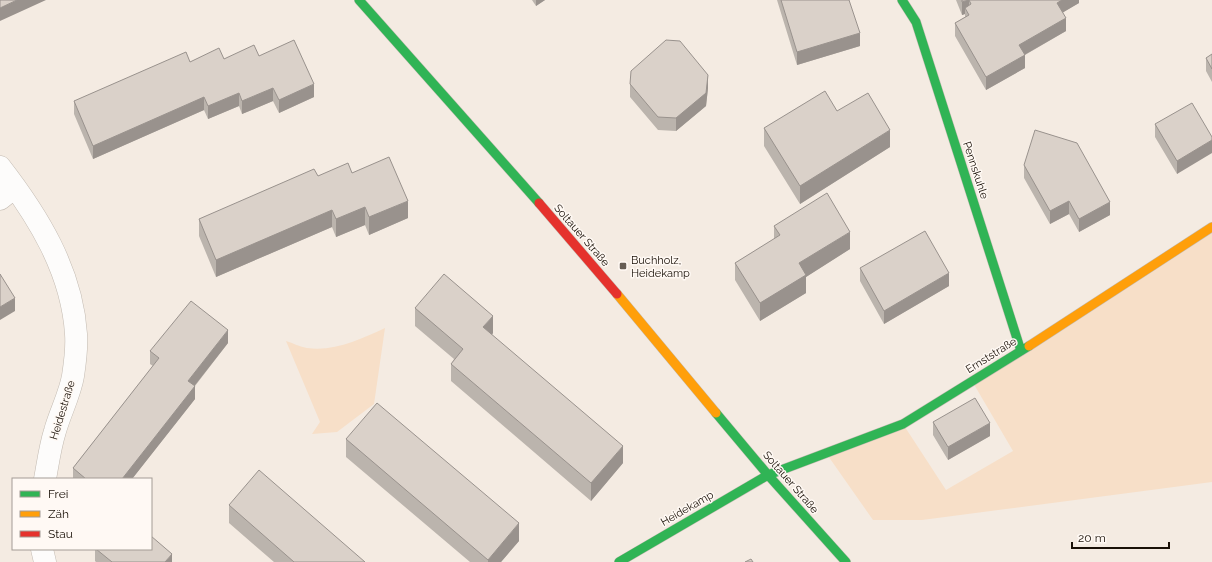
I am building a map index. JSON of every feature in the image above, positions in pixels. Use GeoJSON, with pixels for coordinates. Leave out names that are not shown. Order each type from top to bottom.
{"type":"FeatureCollection","features":[{"type":"Feature","properties":{"kind":"street","name":"Soltauer Straße"},"geometry":{"type":"LineString","coordinates":[[359,0],[575,244],[768,475],[846,562]]}},
{"type":"Feature","properties":{"kind":"street","name":"Pennskuhle"},"geometry":{"type":"LineString","coordinates":[[902,0],[916,22],[1021,351]]}},
{"type":"Feature","properties":{"kind":"street","name":"Heidestraße"},"geometry":{"type":"LineString","coordinates":[[0,167],[8,193],[37,220],[60,264],[71,299],[76,335],[73,378],[54,432],[45,478]]}},
{"type":"Feature","properties":{"kind":"street","name":"Ernststraße"},"geometry":{"type":"LineString","coordinates":[[768,475],[903,424],[1021,351],[1212,227]]}},
{"type":"Feature","properties":{"kind":"street","name":"Heidekamp"},"geometry":{"type":"LineString","coordinates":[[619,562],[768,475]]}},
{"type":"Feature","properties":{"kind":"street"},"geometry":{"type":"LineString","coordinates":[[42,550],[45,562]]}},
{"type":"Feature","properties":{"kind":"shaded area"},"geometry":{"type":"Polygon","coordinates":[[[1212,227],[1212,482],[922,520],[873,520],[826,453],[903,424],[946,490],[1013,451],[972,381],[1212,227]]]}},
{"type":"Feature","properties":{"kind":"shaded area"},"geometry":{"type":"Polygon","coordinates":[[[385,328],[374,404],[337,432],[312,434],[320,422],[286,341],[307,348],[327,348],[347,344],[385,328]]]}},
{"type":"Feature","properties":{"kind":"building"},"geometry":{"type":"Polygon","coordinates":[[[0,0],[17,0],[0,8],[0,0]]]}},
{"type":"Feature","properties":{"kind":"building"},"geometry":{"type":"Polygon","coordinates":[[[781,0],[849,0],[860,33],[797,52],[781,0]]]}},
{"type":"Feature","properties":{"kind":"building"},"geometry":{"type":"Polygon","coordinates":[[[969,0],[1062,0],[1057,3],[1066,18],[1019,45],[1025,55],[986,77],[955,23],[969,15],[965,8],[971,4],[969,0]]]}},
{"type":"Feature","properties":{"kind":"building"},"geometry":{"type":"Polygon","coordinates":[[[294,40],[314,84],[279,100],[273,88],[242,101],[239,93],[208,106],[204,97],[93,146],[74,101],[186,52],[190,62],[219,48],[224,59],[254,45],[259,56],[294,40]]]}},
{"type":"Feature","properties":{"kind":"building"},"geometry":{"type":"Polygon","coordinates":[[[666,40],[680,41],[708,75],[706,93],[676,118],[658,117],[630,84],[631,71],[666,40]]]}},
{"type":"Feature","properties":{"kind":"building"},"geometry":{"type":"Polygon","coordinates":[[[1212,54],[1212,69],[1206,58],[1212,54]]]}},
{"type":"Feature","properties":{"kind":"building"},"geometry":{"type":"Polygon","coordinates":[[[825,91],[837,111],[868,93],[890,130],[800,186],[764,128],[825,91]]]}},
{"type":"Feature","properties":{"kind":"building"},"geometry":{"type":"Polygon","coordinates":[[[1192,103],[1212,137],[1212,140],[1177,161],[1155,124],[1192,103]]]}},
{"type":"Feature","properties":{"kind":"building"},"geometry":{"type":"Polygon","coordinates":[[[1035,130],[1077,143],[1110,202],[1079,219],[1069,201],[1050,211],[1024,165],[1035,130]]]}},
{"type":"Feature","properties":{"kind":"building"},"geometry":{"type":"Polygon","coordinates":[[[389,157],[408,201],[369,217],[365,207],[336,219],[332,210],[216,260],[199,219],[314,169],[318,176],[348,163],[352,173],[389,157]]]}},
{"type":"Feature","properties":{"kind":"building"},"geometry":{"type":"Polygon","coordinates":[[[827,193],[850,232],[799,263],[806,275],[760,303],[735,263],[780,235],[774,226],[827,193]]]}},
{"type":"Feature","properties":{"kind":"building"},"geometry":{"type":"Polygon","coordinates":[[[925,231],[949,273],[884,311],[860,268],[925,231]]]}},
{"type":"Feature","properties":{"kind":"building"},"geometry":{"type":"Polygon","coordinates":[[[0,274],[15,298],[0,307],[0,274]]]}},
{"type":"Feature","properties":{"kind":"building"},"geometry":{"type":"Polygon","coordinates":[[[444,274],[493,316],[483,327],[623,446],[591,483],[451,364],[463,349],[415,308],[444,274]]]}},
{"type":"Feature","properties":{"kind":"building"},"geometry":{"type":"Polygon","coordinates":[[[191,301],[228,330],[188,381],[195,386],[123,478],[85,478],[73,468],[159,358],[150,351],[191,301]]]}},
{"type":"Feature","properties":{"kind":"building"},"geometry":{"type":"Polygon","coordinates":[[[975,398],[990,423],[948,447],[933,422],[975,398]]]}},
{"type":"Feature","properties":{"kind":"building"},"geometry":{"type":"Polygon","coordinates":[[[377,403],[519,523],[488,560],[346,439],[377,403]]]}},
{"type":"Feature","properties":{"kind":"building"},"geometry":{"type":"Polygon","coordinates":[[[259,470],[365,562],[294,562],[229,505],[259,470]]]}},
{"type":"Feature","properties":{"kind":"building"},"geometry":{"type":"Polygon","coordinates":[[[152,537],[172,554],[165,562],[112,562],[97,550],[152,550],[152,537]]]}},
{"type":"Feature","properties":{"kind":"building"},"geometry":{"type":"Polygon","coordinates":[[[751,559],[753,562],[745,562],[751,559]]]}},
{"type":"Feature","properties":{"kind":"traffic: fast"},"geometry":{"type":"LineString","coordinates":[[359,0],[539,203]]}},
{"type":"Feature","properties":{"kind":"traffic: fast"},"geometry":{"type":"LineString","coordinates":[[902,0],[916,22],[1021,351]]}},
{"type":"Feature","properties":{"kind":"traffic: fast"},"geometry":{"type":"LineString","coordinates":[[619,562],[768,475],[903,424],[1029,346]]}},
{"type":"Feature","properties":{"kind":"traffic: fast"},"geometry":{"type":"LineString","coordinates":[[716,413],[768,475],[846,562]]}},
{"type":"Feature","properties":{"kind":"traffic: slow"},"geometry":{"type":"LineString","coordinates":[[1029,346],[1212,227]]}},
{"type":"Feature","properties":{"kind":"traffic: slow"},"geometry":{"type":"LineString","coordinates":[[617,294],[716,413]]}},
{"type":"Feature","properties":{"kind":"traffic: jam"},"geometry":{"type":"LineString","coordinates":[[539,203],[617,294]]}},
{"type":"Feature","properties":{"kind":"place","name":"Buchholz, Heidekamp"},"geometry":{"type":"Point","coordinates":[623,266]}}]}
